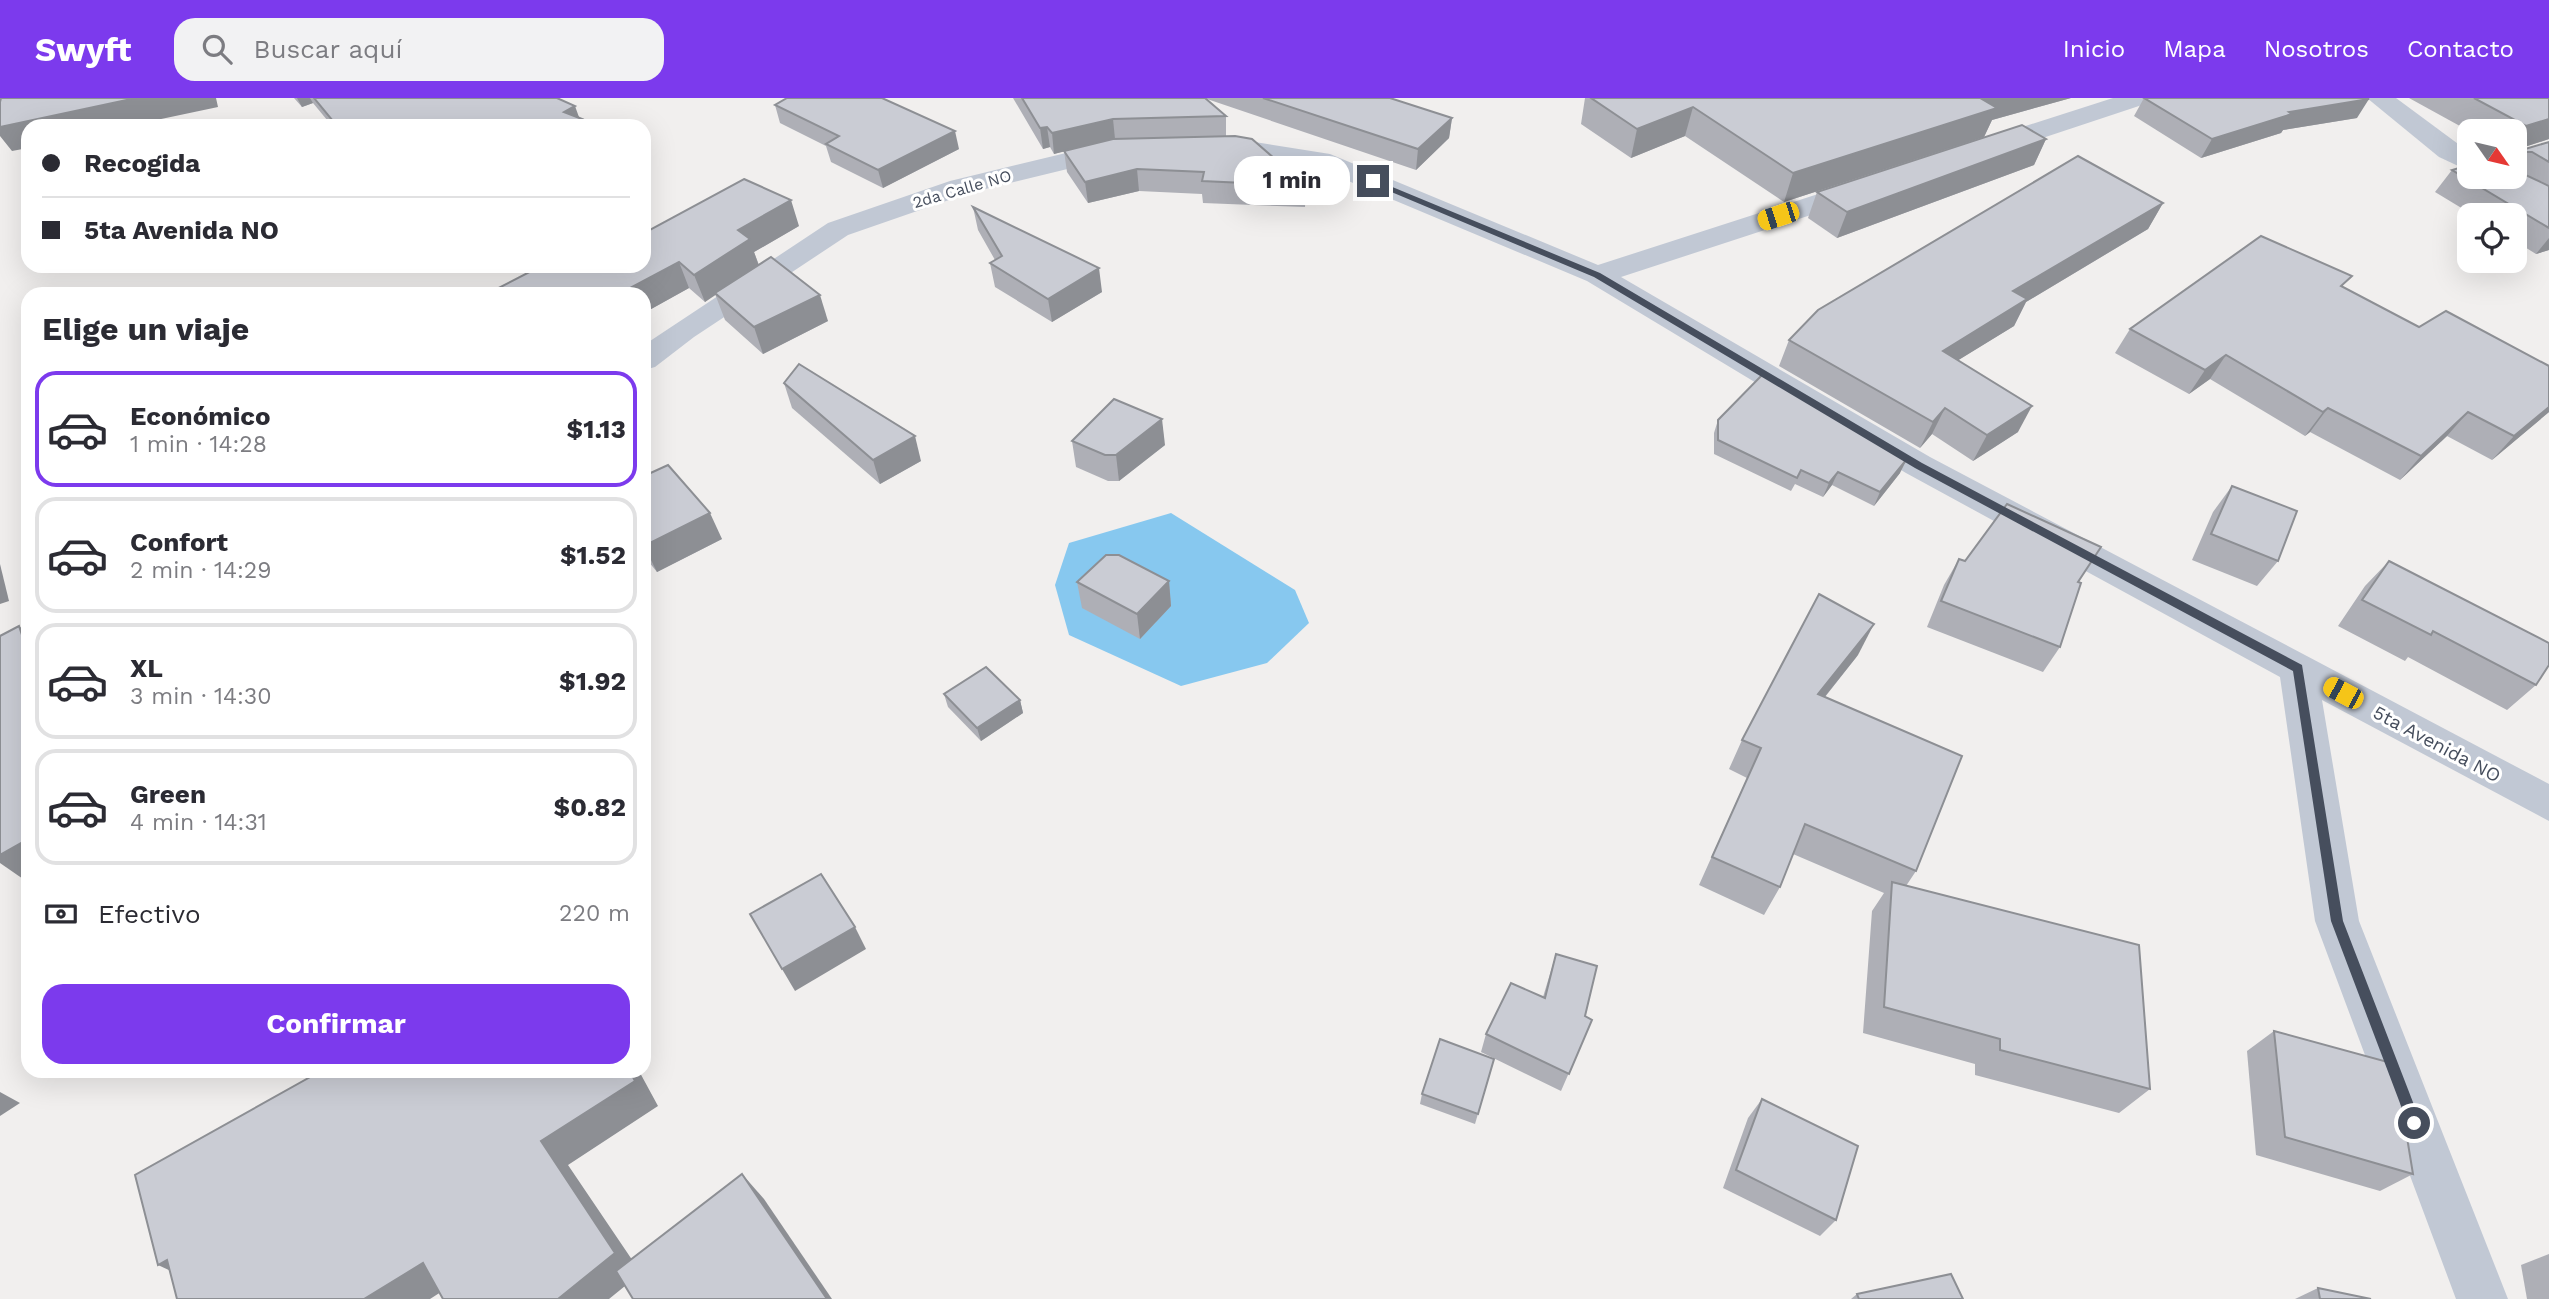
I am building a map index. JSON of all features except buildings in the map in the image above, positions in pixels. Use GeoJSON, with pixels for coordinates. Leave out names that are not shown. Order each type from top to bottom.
{"type":"FeatureCollection","features":[{"type":"Feature","properties":{"kind":"street"},"geometry":{"type":"LineString","coordinates":[[1954,158],[2139,98]]}},
{"type":"Feature","properties":{"kind":"street"},"geometry":{"type":"LineString","coordinates":[[2380,98],[2457,156]]}},
{"type":"Feature","properties":{"kind":"street","name":"5ta Avenida NO"},"geometry":{"type":"LineString","coordinates":[[1182,148],[1236,147],[1321,160],[1597,275],[1918,466],[2549,804]]}},
{"type":"Feature","properties":{"kind":"street","name":"2da Calle NO"},"geometry":{"type":"LineString","coordinates":[[651,355],[683,330],[838,229],[960,187],[1115,149],[1142,149]]}},
{"type":"Feature","properties":{"kind":"street"},"geometry":{"type":"LineString","coordinates":[[1597,275],[1888,180]]}},
{"type":"Feature","properties":{"kind":"street"},"geometry":{"type":"LineString","coordinates":[[2298,668],[2337,921],[2482,1299]]}},
{"type":"Feature","properties":{"kind":"water"},"geometry":{"type":"Polygon","coordinates":[[[1171,513],[1295,590],[1309,623],[1267,663],[1181,686],[1069,635],[1055,585],[1069,543],[1171,513]]]}},
{"type":"Feature","properties":{"kind":"route"},"geometry":{"type":"LineString","coordinates":[[1373,181],[1597,275],[1918,466],[2298,668],[2337,921],[2414,1123]]}}]}
